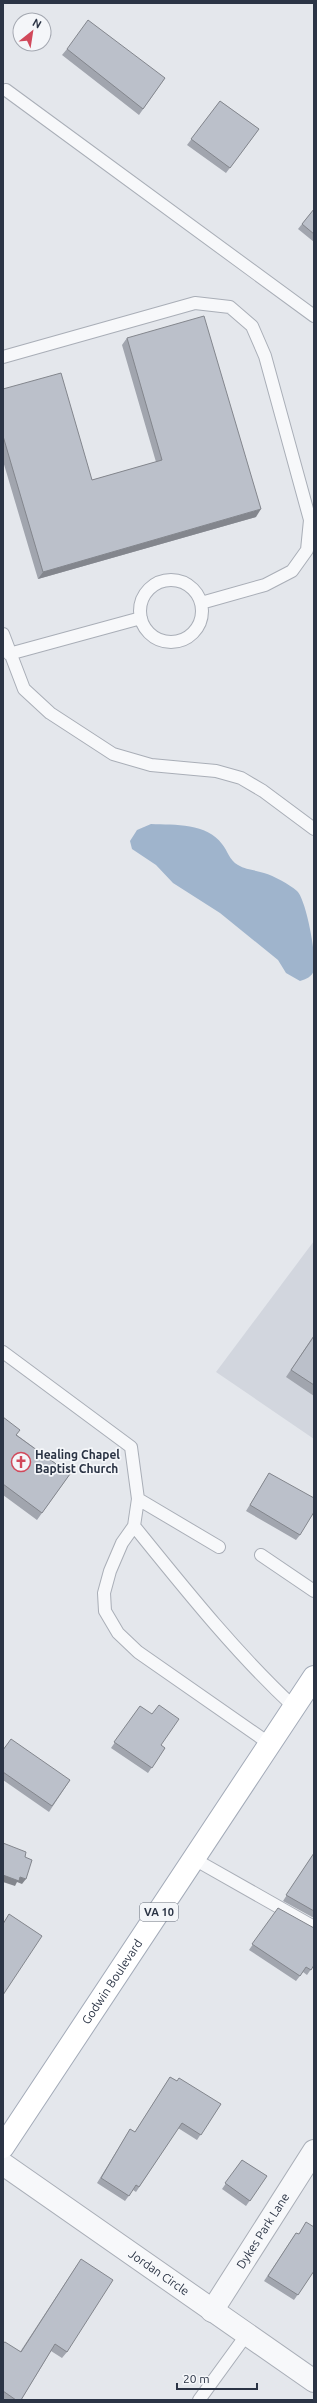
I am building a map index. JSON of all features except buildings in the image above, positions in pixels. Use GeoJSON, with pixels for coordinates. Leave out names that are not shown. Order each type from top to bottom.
{"type":"FeatureCollection","features":[{"type":"Feature","properties":{"kind":"main road","name":"Godwin Boulevard"},"geometry":{"type":"LineString","coordinates":[[3,2147],[314,1676]]}},
{"type":"Feature","properties":{"kind":"street","name":"Dykes Park Lane"},"geometry":{"type":"LineString","coordinates":[[212,2311],[314,2151]]}},
{"type":"Feature","properties":{"kind":"street","name":"Jordan Circle"},"geometry":{"type":"LineString","coordinates":[[3,2164],[314,2381]]}},
{"type":"Feature","properties":{"kind":"lane"},"geometry":{"type":"LineString","coordinates":[[6,90],[314,316]]}},
{"type":"Feature","properties":{"kind":"lane"},"geometry":{"type":"LineString","coordinates":[[3,357],[194,303],[230,307],[252,326],[265,356],[310,520],[307,550],[292,571],[265,585],[201,603]]}},
{"type":"Feature","properties":{"kind":"lane"},"geometry":{"type":"LineString","coordinates":[[168,580],[179,581],[189,585],[196,593],[201,603],[202,612],[198,626],[188,637],[179,640],[170,642],[156,637],[145,627],[141,618],[140,608],[143,598],[149,589],[158,583],[168,580]]}},
{"type":"Feature","properties":{"kind":"lane"},"geometry":{"type":"LineString","coordinates":[[9,654],[141,618]]}},
{"type":"Feature","properties":{"kind":"lane"},"geometry":{"type":"LineString","coordinates":[[3,634],[9,654],[24,688],[50,713],[113,754],[151,765],[216,771],[240,778],[263,791],[314,829]]}},
{"type":"Feature","properties":{"kind":"lane"},"geometry":{"type":"LineString","coordinates":[[3,1352],[130,1448],[138,1499],[134,1526],[122,1543],[110,1571],[104,1593],[105,1611],[118,1633],[138,1652],[270,1744]]}},
{"type":"Feature","properties":{"kind":"lane"},"geometry":{"type":"LineString","coordinates":[[138,1499],[219,1547]]}},
{"type":"Feature","properties":{"kind":"lane"},"geometry":{"type":"LineString","coordinates":[[134,1526],[204,1613],[254,1669],[294,1707]]}},
{"type":"Feature","properties":{"kind":"lane"},"geometry":{"type":"LineString","coordinates":[[261,1555],[314,1591]]}},
{"type":"Feature","properties":{"kind":"lane"},"geometry":{"type":"LineString","coordinates":[[194,1859],[314,1927]]}},
{"type":"Feature","properties":{"kind":"lane"},"geometry":{"type":"LineString","coordinates":[[199,2400],[247,2334]]}},
{"type":"Feature","properties":{"kind":"shaded area"},"geometry":{"type":"Polygon","coordinates":[[[314,1241],[314,1439],[216,1372],[314,1241]]]}},
{"type":"Feature","properties":{"kind":"water"},"geometry":{"type":"Polygon","coordinates":[[[151,824],[190,826],[208,832],[216,837],[238,865],[272,876],[286,883],[297,891],[304,905],[314,953],[314,970],[310,976],[300,981],[286,973],[278,960],[220,913],[173,883],[156,865],[132,849],[130,841],[137,830],[151,824]]]}},
{"type":"Feature","properties":{"kind":"place","name":"Healing Chapel Baptist Church"},"geometry":{"type":"Point","coordinates":[21,1462]}}]}
